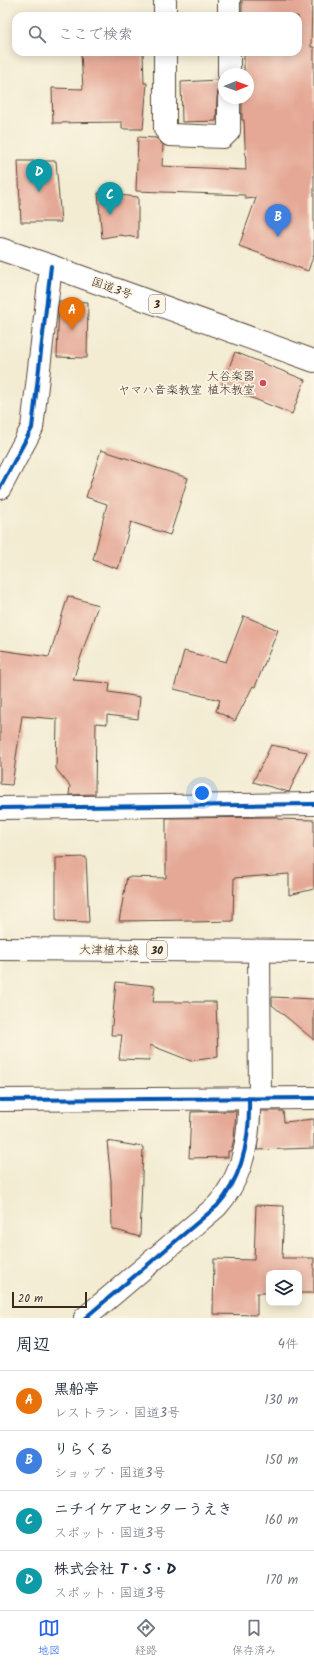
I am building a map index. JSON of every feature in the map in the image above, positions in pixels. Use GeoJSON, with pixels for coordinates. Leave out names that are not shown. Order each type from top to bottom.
{"type":"FeatureCollection","features":[{"type":"Feature","properties":{"kind":"main road"},"geometry":{"type":"LineString","coordinates":[[165,0],[165,12]]}},
{"type":"Feature","properties":{"kind":"main road"},"geometry":{"type":"LineString","coordinates":[[229,0],[229,12]]}},
{"type":"Feature","properties":{"kind":"main road"},"geometry":{"type":"LineString","coordinates":[[165,56],[165,129],[170,135],[223,137],[229,131],[229,104]]}},
{"type":"Feature","properties":{"kind":"main road"},"geometry":{"type":"LineString","coordinates":[[229,56],[229,68]]}},
{"type":"Feature","properties":{"kind":"main road","name":"国道3号"},"geometry":{"type":"LineString","coordinates":[[0,249],[314,361]]}},
{"type":"Feature","properties":{"kind":"main road"},"geometry":{"type":"LineString","coordinates":[[0,488],[32,428],[50,266]]}},
{"type":"Feature","properties":{"kind":"main road"},"geometry":{"type":"LineString","coordinates":[[0,808],[314,804]]}},
{"type":"Feature","properties":{"kind":"main road","name":"大津植木線"},"geometry":{"type":"LineString","coordinates":[[0,949],[314,952]]}},
{"type":"Feature","properties":{"kind":"main road"},"geometry":{"type":"LineString","coordinates":[[85,1318],[217,1206],[228,1194],[236,1178],[244,1150],[255,1098],[259,951]]}},
{"type":"Feature","properties":{"kind":"main road"},"geometry":{"type":"LineString","coordinates":[[0,1100],[314,1098]]}},
{"type":"Feature","properties":{"kind":"building"},"geometry":{"type":"Polygon","coordinates":[[[242,0],[312,0],[311,47],[314,47],[314,254],[308,271],[239,246],[256,198],[245,199],[245,195],[136,191],[138,137],[156,138],[163,145],[162,166],[246,170],[242,104],[254,104],[254,68],[244,68],[244,56],[302,56],[302,12],[242,12],[242,0]]]}},
{"type":"Feature","properties":{"kind":"building"},"geometry":{"type":"Polygon","coordinates":[[[81,56],[143,56],[144,83],[147,83],[143,129],[122,129],[122,122],[53,123],[52,88],[83,89],[81,56]]]}},
{"type":"Feature","properties":{"kind":"building"},"geometry":{"type":"Polygon","coordinates":[[[218,80],[216,121],[182,122],[181,82],[218,80]]]}},
{"type":"Feature","properties":{"kind":"building"},"geometry":{"type":"Polygon","coordinates":[[[18,161],[56,161],[61,222],[21,222],[18,161]]]}},
{"type":"Feature","properties":{"kind":"building"},"geometry":{"type":"Polygon","coordinates":[[[98,193],[138,197],[138,238],[120,235],[102,238],[98,193]]]}},
{"type":"Feature","properties":{"kind":"building"},"geometry":{"type":"Polygon","coordinates":[[[59,301],[88,302],[87,358],[57,357],[59,301]]]}},
{"type":"Feature","properties":{"kind":"building","name":"大谷楽器 ヤマハ音楽教室 植木教室"},"geometry":{"type":"Polygon","coordinates":[[[235,352],[305,380],[292,414],[222,386],[235,352]]]}},
{"type":"Feature","properties":{"kind":"building"},"geometry":{"type":"Polygon","coordinates":[[[101,450],[188,478],[170,535],[131,522],[118,569],[93,560],[107,504],[86,497],[101,450]]]}},
{"type":"Feature","properties":{"kind":"building"},"geometry":{"type":"Polygon","coordinates":[[[68,596],[98,605],[73,680],[110,683],[109,692],[140,697],[138,719],[107,715],[107,724],[96,723],[95,794],[69,795],[70,786],[56,769],[57,719],[22,716],[12,785],[0,784],[0,650],[49,657],[68,596]]]}},
{"type":"Feature","properties":{"kind":"building"},"geometry":{"type":"Polygon","coordinates":[[[244,616],[278,630],[255,687],[253,686],[235,721],[216,711],[220,700],[174,689],[184,651],[226,662],[244,616]]]}},
{"type":"Feature","properties":{"kind":"building"},"geometry":{"type":"Polygon","coordinates":[[[271,745],[307,752],[289,792],[253,782],[271,745]]]}},
{"type":"Feature","properties":{"kind":"building"},"geometry":{"type":"Polygon","coordinates":[[[278,817],[277,819],[314,820],[314,889],[289,895],[289,874],[234,878],[233,921],[119,921],[127,877],[166,878],[166,818],[278,817]]]}},
{"type":"Feature","properties":{"kind":"building"},"geometry":{"type":"Polygon","coordinates":[[[86,857],[89,922],[56,921],[56,858],[86,857]]]}},
{"type":"Feature","properties":{"kind":"building"},"geometry":{"type":"Polygon","coordinates":[[[116,982],[155,986],[153,1002],[216,1002],[218,1057],[191,1061],[150,1045],[149,1060],[119,1059],[122,1035],[111,1035],[116,982]]]}},
{"type":"Feature","properties":{"kind":"building"},"geometry":{"type":"Polygon","coordinates":[[[272,997],[314,999],[314,1040],[272,1005],[272,997]]]}},
{"type":"Feature","properties":{"kind":"building"},"geometry":{"type":"Polygon","coordinates":[[[236,1111],[234,1139],[231,1151],[228,1151],[228,1157],[189,1158],[191,1112],[236,1111]]]}},
{"type":"Feature","properties":{"kind":"building"},"geometry":{"type":"Polygon","coordinates":[[[261,1111],[283,1111],[284,1122],[314,1119],[314,1148],[257,1150],[261,1111]]]}},
{"type":"Feature","properties":{"kind":"building"},"geometry":{"type":"Polygon","coordinates":[[[107,1141],[143,1147],[140,1237],[112,1229],[111,1181],[107,1141]]]}},
{"type":"Feature","properties":{"kind":"building"},"geometry":{"type":"Polygon","coordinates":[[[256,1205],[284,1206],[282,1258],[314,1258],[314,1293],[302,1293],[302,1270],[266,1270],[266,1293],[257,1293],[257,1315],[213,1314],[214,1259],[254,1260],[256,1205]]]}},
{"type":"Feature","properties":{"kind":"cycle path"},"geometry":{"type":"LineString","coordinates":[[0,488],[32,428],[51,266]]}},
{"type":"Feature","properties":{"kind":"cycle path"},"geometry":{"type":"LineString","coordinates":[[0,808],[314,804]]}},
{"type":"Feature","properties":{"kind":"cycle path"},"geometry":{"type":"LineString","coordinates":[[0,1100],[314,1098]]}},
{"type":"Feature","properties":{"kind":"cycle path"},"geometry":{"type":"LineString","coordinates":[[85,1318],[217,1206],[226,1195],[239,1169],[243,1156],[248,1127],[249,1099]]}},
{"type":"Feature","properties":{"kind":"place","name":"株式会社 T・S・D"},"geometry":{"type":"Point","coordinates":[39,192]}},
{"type":"Feature","properties":{"kind":"place","name":"ニチイケアセンターうえき"},"geometry":{"type":"Point","coordinates":[110,215]}},
{"type":"Feature","properties":{"kind":"place","name":"りらくる"},"geometry":{"type":"Point","coordinates":[278,237]}},
{"type":"Feature","properties":{"kind":"place","name":"黒船亭"},"geometry":{"type":"Point","coordinates":[72,330]}},
{"type":"Feature","properties":{"kind":"place","name":"大谷楽器 ヤマハ音楽教室 植木教室"},"geometry":{"type":"Point","coordinates":[263,383]}}]}
